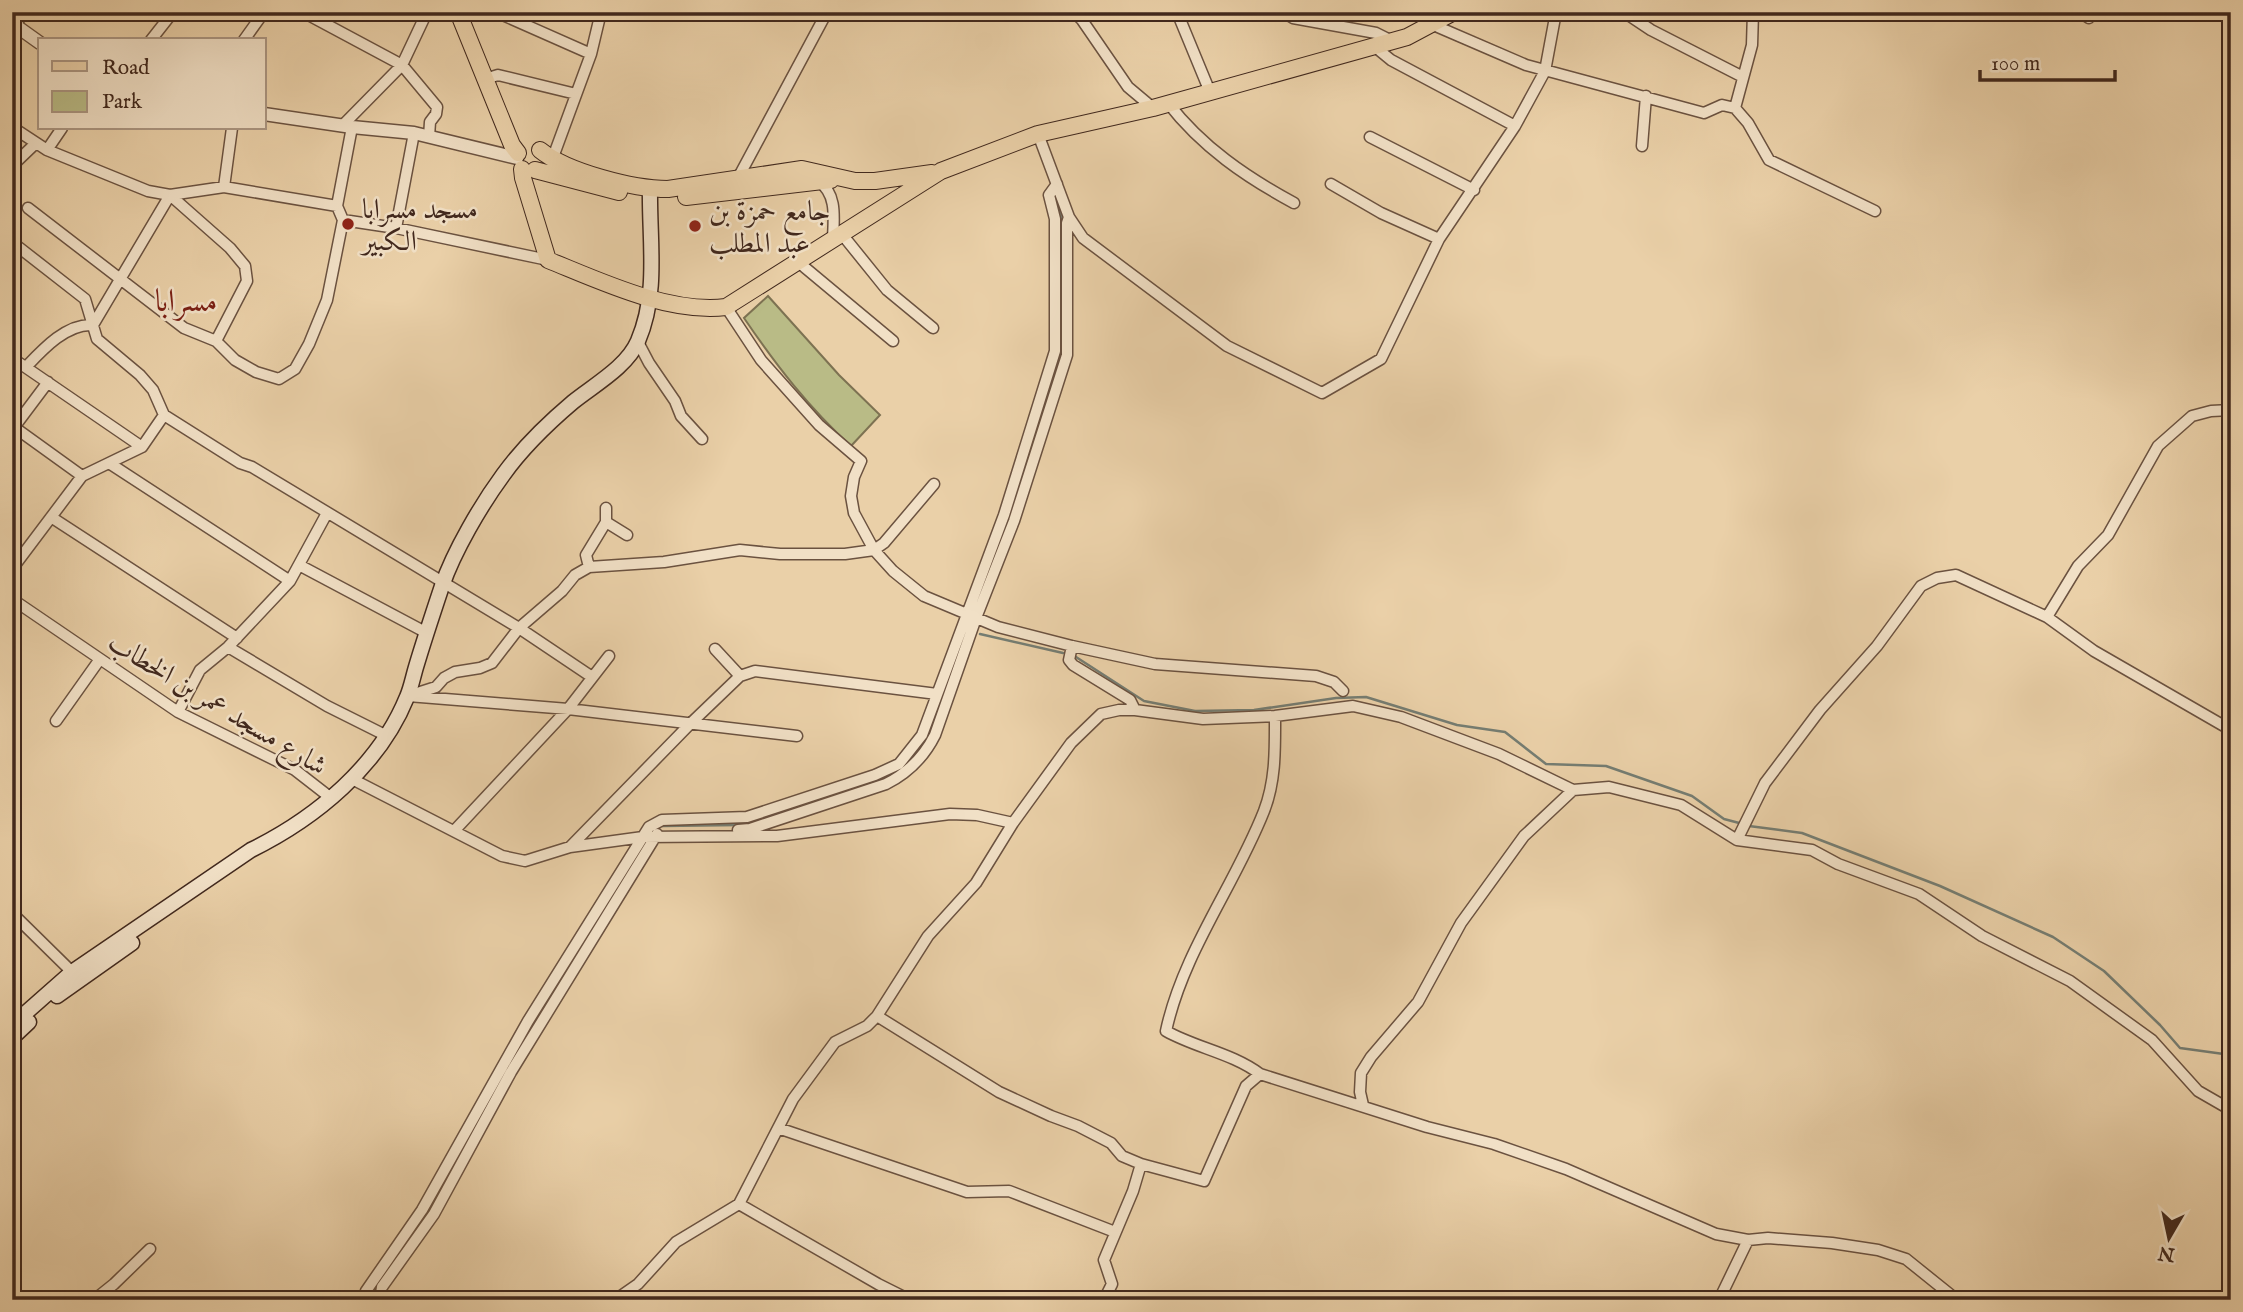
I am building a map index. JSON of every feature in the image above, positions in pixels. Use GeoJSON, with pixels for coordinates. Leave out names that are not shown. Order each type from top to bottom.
{"type":"FeatureCollection","features":[{"type":"Feature","properties":{"kind":"main road"},"geometry":{"type":"LineString","coordinates":[[458,12],[512,145],[523,162],[650,194],[847,179],[897,180],[941,171],[1038,134],[1161,106],[1407,37],[1454,12]]}},
{"type":"Feature","properties":{"kind":"main road"},"geometry":{"type":"LineString","coordinates":[[847,179],[802,169],[650,194],[568,167],[528,146],[523,162],[523,178],[548,260],[629,292],[710,309],[726,307],[941,171]]}},
{"type":"Feature","properties":{"kind":"main road"},"geometry":{"type":"LineString","coordinates":[[12,1025],[72,972],[251,850],[274,839],[331,798],[352,779],[387,736],[408,696],[443,582],[493,489],[522,449],[626,358],[638,342],[650,298],[653,253],[650,194]]}},
{"type":"Feature","properties":{"kind":"main road"},"geometry":{"type":"LineString","coordinates":[[12,1038],[49,1003],[259,855],[274,839]]}},
{"type":"Feature","properties":{"kind":"street"},"geometry":{"type":"LineString","coordinates":[[25,12],[13,24],[38,42]]}},
{"type":"Feature","properties":{"kind":"street"},"geometry":{"type":"LineString","coordinates":[[153,38],[173,12]]}},
{"type":"Feature","properties":{"kind":"street"},"geometry":{"type":"LineString","coordinates":[[245,38],[264,12]]}},
{"type":"Feature","properties":{"kind":"street"},"geometry":{"type":"LineString","coordinates":[[303,12],[402,65],[437,107],[430,122],[429,137]]}},
{"type":"Feature","properties":{"kind":"street"},"geometry":{"type":"LineString","coordinates":[[28,208],[184,328],[216,341],[235,360],[257,372],[279,379],[295,369],[309,344],[327,300],[343,220],[337,206],[347,126],[402,65],[427,12]]}},
{"type":"Feature","properties":{"kind":"street"},"geometry":{"type":"LineString","coordinates":[[496,12],[591,54]]}},
{"type":"Feature","properties":{"kind":"street"},"geometry":{"type":"LineString","coordinates":[[546,155],[576,94],[591,54],[601,12]]}},
{"type":"Feature","properties":{"kind":"street"},"geometry":{"type":"LineString","coordinates":[[738,178],[827,12]]}},
{"type":"Feature","properties":{"kind":"street"},"geometry":{"type":"LineString","coordinates":[[1074,12],[1128,87],[1161,106],[1219,156],[1259,184],[1294,203]]}},
{"type":"Feature","properties":{"kind":"street"},"geometry":{"type":"LineString","coordinates":[[1177,12],[1210,92]]}},
{"type":"Feature","properties":{"kind":"street"},"geometry":{"type":"LineString","coordinates":[[1283,12],[1293,18],[1376,33],[1392,41]]}},
{"type":"Feature","properties":{"kind":"street"},"geometry":{"type":"LineString","coordinates":[[1038,134],[1069,217],[1083,238],[1227,346],[1322,393],[1381,359],[1439,239],[1515,126],[1545,71],[1556,12]]}},
{"type":"Feature","properties":{"kind":"street"},"geometry":{"type":"LineString","coordinates":[[1624,12],[1651,30],[1744,77]]}},
{"type":"Feature","properties":{"kind":"street"},"geometry":{"type":"LineString","coordinates":[[1735,108],[1752,45],[1753,12]]}},
{"type":"Feature","properties":{"kind":"street"},"geometry":{"type":"LineString","coordinates":[[1431,24],[1545,71],[1704,113],[1722,105],[1735,108],[1748,123],[1769,160],[1875,211]]}},
{"type":"Feature","properties":{"kind":"street"},"geometry":{"type":"LineString","coordinates":[[1374,46],[1391,60],[1515,126]]}},
{"type":"Feature","properties":{"kind":"street"},"geometry":{"type":"LineString","coordinates":[[485,79],[498,75],[576,94]]}},
{"type":"Feature","properties":{"kind":"street"},"geometry":{"type":"LineString","coordinates":[[1642,146],[1646,96]]}},
{"type":"Feature","properties":{"kind":"street"},"geometry":{"type":"LineString","coordinates":[[266,114],[414,133],[523,162]]}},
{"type":"Feature","properties":{"kind":"street"},"geometry":{"type":"LineString","coordinates":[[12,127],[47,150],[148,191],[170,195],[224,187],[337,206]]}},
{"type":"Feature","properties":{"kind":"street"},"geometry":{"type":"LineString","coordinates":[[47,150],[61,130]]}},
{"type":"Feature","properties":{"kind":"street"},"geometry":{"type":"LineString","coordinates":[[224,187],[232,130]]}},
{"type":"Feature","properties":{"kind":"street"},"geometry":{"type":"LineString","coordinates":[[396,228],[414,133]]}},
{"type":"Feature","properties":{"kind":"street"},"geometry":{"type":"LineString","coordinates":[[1370,137],[1474,190]]}},
{"type":"Feature","properties":{"kind":"street"},"geometry":{"type":"LineString","coordinates":[[12,166],[36,143]]}},
{"type":"Feature","properties":{"kind":"street"},"geometry":{"type":"LineString","coordinates":[[818,181],[826,186],[831,197],[837,236],[887,290],[933,328]]}},
{"type":"Feature","properties":{"kind":"street"},"geometry":{"type":"LineString","coordinates":[[380,1300],[382,1287],[434,1214],[506,1069],[659,831],[750,829],[896,779],[922,756],[935,735],[1055,351],[1055,219],[1049,195],[1057,184]]}},
{"type":"Feature","properties":{"kind":"street"},"geometry":{"type":"LineString","coordinates":[[1331,184],[1381,213],[1439,239]]}},
{"type":"Feature","properties":{"kind":"street"},"geometry":{"type":"LineString","coordinates":[[93,325],[170,195]]}},
{"type":"Feature","properties":{"kind":"street"},"geometry":{"type":"LineString","coordinates":[[170,195],[230,248],[245,266],[247,281],[216,341]]}},
{"type":"Feature","properties":{"kind":"street"},"geometry":{"type":"LineString","coordinates":[[364,1300],[366,1292],[422,1210],[649,827],[655,822],[747,817],[888,770],[907,755],[922,735],[937,694],[1014,521],[1067,355],[1069,217]]}},
{"type":"Feature","properties":{"kind":"street"},"geometry":{"type":"LineString","coordinates":[[343,220],[396,228],[548,260]]}},
{"type":"Feature","properties":{"kind":"street"},"geometry":{"type":"LineString","coordinates":[[12,242],[85,299],[97,339],[140,374],[153,390],[164,415],[519,628],[592,677]]}},
{"type":"Feature","properties":{"kind":"street"},"geometry":{"type":"LineString","coordinates":[[797,261],[893,341]]}},
{"type":"Feature","properties":{"kind":"street"},"geometry":{"type":"LineString","coordinates":[[726,307],[761,360],[819,425],[861,461],[854,477],[851,496],[854,513],[874,550],[893,571],[923,596],[998,627],[1072,646],[1155,664],[1316,676],[1334,682],[1342,691]]}},
{"type":"Feature","properties":{"kind":"street"},"geometry":{"type":"LineString","coordinates":[[26,368],[42,350],[60,337],[83,324],[93,325]]}},
{"type":"Feature","properties":{"kind":"street"},"geometry":{"type":"LineString","coordinates":[[638,342],[649,363],[676,401],[681,416],[702,439]]}},
{"type":"Feature","properties":{"kind":"street"},"geometry":{"type":"LineString","coordinates":[[12,358],[142,447]]}},
{"type":"Feature","properties":{"kind":"street"},"geometry":{"type":"LineString","coordinates":[[48,382],[13,428],[82,476]]}},
{"type":"Feature","properties":{"kind":"street"},"geometry":{"type":"LineString","coordinates":[[2047,617],[2078,566],[2108,536],[2158,446],[2192,416],[2231,410]]}},
{"type":"Feature","properties":{"kind":"street"},"geometry":{"type":"LineString","coordinates":[[12,569],[82,476],[142,447],[164,415]]}},
{"type":"Feature","properties":{"kind":"street"},"geometry":{"type":"LineString","coordinates":[[109,463],[290,581]]}},
{"type":"Feature","properties":{"kind":"street"},"geometry":{"type":"LineString","coordinates":[[408,696],[436,688],[444,678],[455,672],[492,663],[519,628],[562,591],[575,575],[589,567],[664,562],[740,550],[780,554],[845,554],[874,550],[884,543],[934,484]]}},
{"type":"Feature","properties":{"kind":"street"},"geometry":{"type":"LineString","coordinates":[[589,567],[586,555],[606,522],[606,508]]}},
{"type":"Feature","properties":{"kind":"street"},"geometry":{"type":"LineString","coordinates":[[178,712],[200,670],[228,648],[290,581],[327,513]]}},
{"type":"Feature","properties":{"kind":"street"},"geometry":{"type":"LineString","coordinates":[[51,517],[237,638]]}},
{"type":"Feature","properties":{"kind":"street"},"geometry":{"type":"LineString","coordinates":[[606,522],[628,535]]}},
{"type":"Feature","properties":{"kind":"street"},"geometry":{"type":"LineString","coordinates":[[299,565],[427,633]]}},
{"type":"Feature","properties":{"kind":"street"},"geometry":{"type":"LineString","coordinates":[[1737,840],[1765,783],[1820,710],[1877,646],[1921,586],[1937,578],[1956,575],[2047,617],[2094,651],[2231,730]]}},
{"type":"Feature","properties":{"kind":"street","name":"شارع مسجد عمر بن الخطاب"},"geometry":{"type":"LineString","coordinates":[[12,599],[178,712],[295,770],[331,798]]}},
{"type":"Feature","properties":{"kind":"street"},"geometry":{"type":"LineString","coordinates":[[1072,646],[1069,660],[1130,700],[1135,710]]}},
{"type":"Feature","properties":{"kind":"street"},"geometry":{"type":"LineString","coordinates":[[228,648],[327,706],[387,736]]}},
{"type":"Feature","properties":{"kind":"street"},"geometry":{"type":"LineString","coordinates":[[715,649],[740,676]]}},
{"type":"Feature","properties":{"kind":"street"},"geometry":{"type":"LineString","coordinates":[[454,831],[568,709],[608,656]]}},
{"type":"Feature","properties":{"kind":"street"},"geometry":{"type":"LineString","coordinates":[[56,721],[100,659]]}},
{"type":"Feature","properties":{"kind":"street"},"geometry":{"type":"LineString","coordinates":[[570,848],[740,676],[755,671],[937,694]]}},
{"type":"Feature","properties":{"kind":"street"},"geometry":{"type":"LineString","coordinates":[[408,696],[568,709],[797,736]]}},
{"type":"Feature","properties":{"kind":"street"},"geometry":{"type":"LineString","coordinates":[[615,1300],[638,1283],[676,1242],[739,1204],[793,1099],[835,1042],[867,1026],[877,1016],[928,936],[976,883],[1013,823],[1071,743],[1101,714],[1119,710],[1195,719],[1275,716],[1353,706],[1401,717],[1499,754],[1573,790],[1609,787],[1681,805],[1737,840],[1812,850],[1838,864],[1919,894],[1982,936],[2070,981],[2152,1040],[2198,1091],[2231,1110]]}},
{"type":"Feature","properties":{"kind":"street"},"geometry":{"type":"LineString","coordinates":[[1275,716],[1275,766],[1264,810],[1188,965],[1170,1011],[1166,1031],[1182,1040],[1244,1062],[1260,1074],[1427,1127],[1494,1144],[1554,1165],[1716,1234],[1748,1240],[1768,1238],[1878,1250],[1906,1259],[1957,1300]]}},
{"type":"Feature","properties":{"kind":"street"},"geometry":{"type":"LineString","coordinates":[[352,779],[502,856],[525,861],[570,848],[643,837],[777,836],[950,814],[977,815],[1013,823]]}},
{"type":"Feature","properties":{"kind":"street"},"geometry":{"type":"LineString","coordinates":[[1363,1105],[1360,1092],[1361,1073],[1371,1057],[1418,1002],[1461,923],[1524,836],[1573,790]]}},
{"type":"Feature","properties":{"kind":"street"},"geometry":{"type":"LineString","coordinates":[[12,913],[72,972]]}},
{"type":"Feature","properties":{"kind":"street"},"geometry":{"type":"LineString","coordinates":[[877,1016],[999,1092],[1079,1126],[1111,1143],[1122,1156],[1141,1164],[1204,1181],[1246,1086],[1260,1074]]}},
{"type":"Feature","properties":{"kind":"street"},"geometry":{"type":"LineString","coordinates":[[778,1128],[967,1192],[1009,1191],[1115,1232]]}},
{"type":"Feature","properties":{"kind":"street"},"geometry":{"type":"LineString","coordinates":[[1104,1300],[1112,1284],[1104,1261],[1133,1192],[1141,1164]]}},
{"type":"Feature","properties":{"kind":"street"},"geometry":{"type":"LineString","coordinates":[[739,1204],[910,1300]]}},
{"type":"Feature","properties":{"kind":"street"},"geometry":{"type":"LineString","coordinates":[[1719,1300],[1748,1240]]}},
{"type":"Feature","properties":{"kind":"street"},"geometry":{"type":"LineString","coordinates":[[94,1300],[150,1248]]}},
{"type":"Feature","properties":{"kind":"green space"},"geometry":{"type":"Polygon","coordinates":[[[768,296],[839,375],[880,415],[851,446],[821,417],[794,385],[744,318],[768,296]]]}},
{"type":"Feature","properties":{"kind":"waterway"},"geometry":{"type":"LineString","coordinates":[[1058,205],[1061,215],[1062,306]]}},
{"type":"Feature","properties":{"kind":"waterway"},"geometry":{"type":"LineString","coordinates":[[1015,498],[1062,348]]}},
{"type":"Feature","properties":{"kind":"waterway"},"geometry":{"type":"LineString","coordinates":[[980,634],[1063,653]]}},
{"type":"Feature","properties":{"kind":"waterway"},"geometry":{"type":"LineString","coordinates":[[1076,657],[1144,701],[1195,711],[1254,710],[1336,698],[1366,697],[1457,725],[1505,732],[1546,764],[1606,766],[1692,796],[1724,819],[1743,824]]}},
{"type":"Feature","properties":{"kind":"waterway"},"geometry":{"type":"LineString","coordinates":[[903,767],[922,744],[941,698]]}},
{"type":"Feature","properties":{"kind":"waterway"},"geometry":{"type":"LineString","coordinates":[[746,824],[875,782],[897,770]]}},
{"type":"Feature","properties":{"kind":"waterway"},"geometry":{"type":"LineString","coordinates":[[662,826],[739,825]]}},
{"type":"Feature","properties":{"kind":"waterway"},"geometry":{"type":"LineString","coordinates":[[1749,826],[1802,833],[1940,886],[2053,937],[2104,971],[2180,1048],[2231,1055]]}},
{"type":"Feature","properties":{"kind":"waterway"},"geometry":{"type":"LineString","coordinates":[[519,1047],[564,976]]}},
{"type":"Feature","properties":{"kind":"waterway"},"geometry":{"type":"LineString","coordinates":[[389,1268],[425,1216],[457,1158]]}},
{"type":"Feature","properties":{"kind":"waterway"},"geometry":{"type":"LineString","coordinates":[[372,1300],[372,1292],[377,1285]]}},
{"type":"Feature","properties":{"kind":"place","name":"مسجد مسرابا الكبير"},"geometry":{"type":"Point","coordinates":[348,224]}},
{"type":"Feature","properties":{"kind":"place","name":"جامع حمزة بن عبد المطلب"},"geometry":{"type":"Point","coordinates":[695,226]}},
{"type":"Feature","properties":{"kind":"district","name":"مسرابا"},"geometry":{"type":"Point","coordinates":[186,300]}}]}
